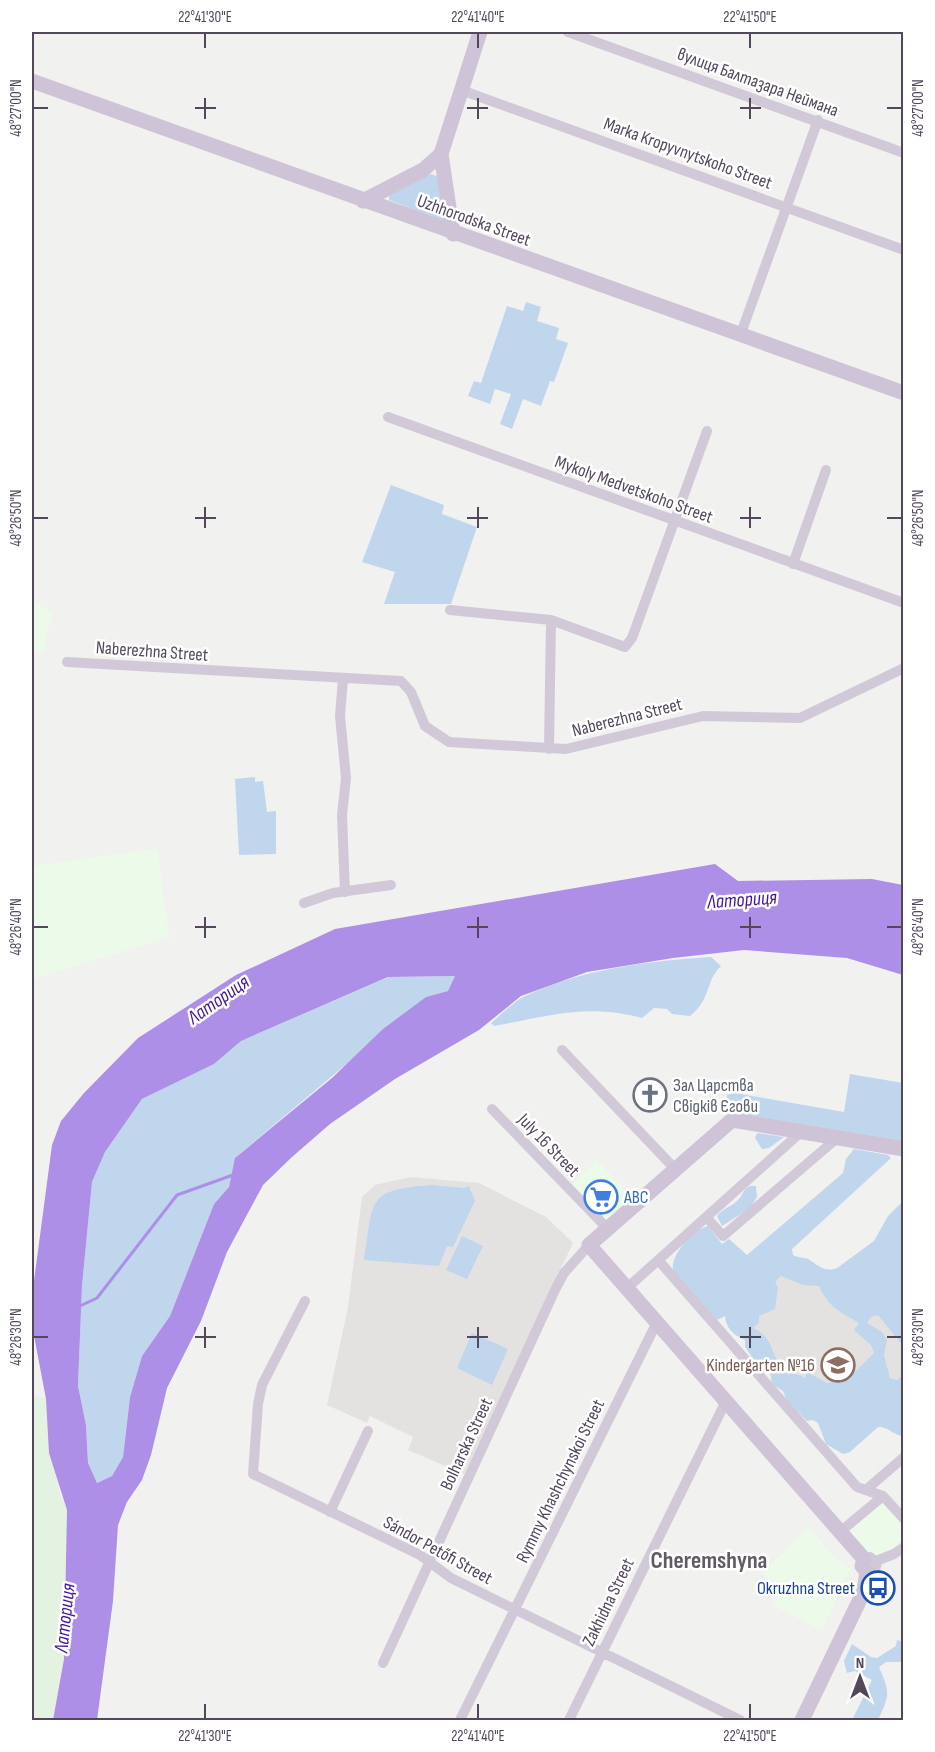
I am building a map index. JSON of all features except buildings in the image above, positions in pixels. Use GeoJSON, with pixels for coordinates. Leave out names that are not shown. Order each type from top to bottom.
{"type":"FeatureCollection","features":[{"type":"Feature","properties":{"kind":"street"},"geometry":{"type":"LineString","coordinates":[[453,234],[441,154],[480,32]]}},
{"type":"Feature","properties":{"kind":"street","name":"вулиця Балтазара Неймана"},"geometry":{"type":"LineString","coordinates":[[568,32],[818,120],[903,153]]}},
{"type":"Feature","properties":{"kind":"street","name":"Uzhhorodska Street"},"geometry":{"type":"LineString","coordinates":[[32,81],[453,234],[903,393]]}},
{"type":"Feature","properties":{"kind":"street","name":"Marka Kropyvnytskoho Street"},"geometry":{"type":"LineString","coordinates":[[460,90],[787,206],[903,250]]}},
{"type":"Feature","properties":{"kind":"street"},"geometry":{"type":"LineString","coordinates":[[740,336],[818,120]]}},
{"type":"Feature","properties":{"kind":"street"},"geometry":{"type":"LineString","coordinates":[[363,201],[423,170],[441,154]]}},
{"type":"Feature","properties":{"kind":"street","name":"Mykoly Medvetskoho Street"},"geometry":{"type":"LineString","coordinates":[[388,417],[903,603]]}},
{"type":"Feature","properties":{"kind":"street"},"geometry":{"type":"LineString","coordinates":[[450,610],[551,620],[626,647],[632,638],[676,521],[707,431]]}},
{"type":"Feature","properties":{"kind":"street"},"geometry":{"type":"LineString","coordinates":[[794,564],[826,470]]}},
{"type":"Feature","properties":{"kind":"street"},"geometry":{"type":"LineString","coordinates":[[549,749],[551,620]]}},
{"type":"Feature","properties":{"kind":"street","name":"Naberezhna Street"},"geometry":{"type":"LineString","coordinates":[[67,662],[401,681],[411,692],[425,726],[449,742],[549,749],[580,747],[704,716],[800,718],[903,668]]}},
{"type":"Feature","properties":{"kind":"street"},"geometry":{"type":"LineString","coordinates":[[343,679],[340,716],[346,778],[342,815],[345,892]]}},
{"type":"Feature","properties":{"kind":"street"},"geometry":{"type":"LineString","coordinates":[[304,903],[345,892],[391,885]]}},
{"type":"Feature","properties":{"kind":"street"},"geometry":{"type":"LineString","coordinates":[[562,1050],[676,1170]]}},
{"type":"Feature","properties":{"kind":"street","name":"July 16 Street"},"geometry":{"type":"LineString","coordinates":[[492,1109],[607,1228]]}},
{"type":"Feature","properties":{"kind":"street"},"geometry":{"type":"LineString","coordinates":[[869,1564],[589,1245],[732,1120],[903,1149]]}},
{"type":"Feature","properties":{"kind":"street"},"geometry":{"type":"LineString","coordinates":[[627,1288],[801,1132]]}},
{"type":"Feature","properties":{"kind":"street"},"geometry":{"type":"LineString","coordinates":[[707,1218],[723,1236],[836,1139]]}},
{"type":"Feature","properties":{"kind":"street","name":"Bolharska Street"},"geometry":{"type":"LineString","coordinates":[[382,1663],[555,1290],[564,1273],[589,1245]]}},
{"type":"Feature","properties":{"kind":"street"},"geometry":{"type":"LineString","coordinates":[[659,1261],[857,1486],[883,1496],[903,1520]]}},
{"type":"Feature","properties":{"kind":"street","name":"Sándor Petőfi Street"},"geometry":{"type":"LineString","coordinates":[[305,1301],[262,1385],[258,1404],[253,1474],[420,1555],[451,1578],[514,1610],[740,1720]]}},
{"type":"Feature","properties":{"kind":"street","name":"Rymmy Khashchynskoi Street"},"geometry":{"type":"LineString","coordinates":[[460,1720],[657,1322]]}},
{"type":"Feature","properties":{"kind":"street","name":"Zakhidna Street"},"geometry":{"type":"LineString","coordinates":[[569,1720],[726,1401]]}},
{"type":"Feature","properties":{"kind":"street"},"geometry":{"type":"LineString","coordinates":[[330,1512],[368,1431]]}},
{"type":"Feature","properties":{"kind":"street"},"geometry":{"type":"LineString","coordinates":[[867,1489],[903,1457]]}},
{"type":"Feature","properties":{"kind":"street"},"geometry":{"type":"LineString","coordinates":[[840,1532],[883,1496]]}},
{"type":"Feature","properties":{"kind":"street"},"geometry":{"type":"LineString","coordinates":[[869,1564],[894,1554],[903,1547]]}},
{"type":"Feature","properties":{"kind":"street"},"geometry":{"type":"LineString","coordinates":[[802,1720],[864,1591],[869,1564]]}},
{"type":"Feature","properties":{"kind":"shaded area"},"geometry":{"type":"Polygon","coordinates":[[[430,174],[437,176],[446,215],[443,221],[389,200],[389,195],[430,174]]]}},
{"type":"Feature","properties":{"kind":"shaded area"},"geometry":{"type":"Polygon","coordinates":[[[526,302],[541,307],[537,321],[559,328],[556,339],[568,343],[554,382],[550,381],[541,406],[523,399],[512,429],[500,424],[511,394],[495,389],[490,404],[468,396],[474,381],[481,383],[507,306],[523,311],[526,302]]]}},
{"type":"Feature","properties":{"kind":"shaded area"},"geometry":{"type":"Polygon","coordinates":[[[391,485],[444,505],[442,514],[477,527],[451,604],[384,604],[395,572],[362,562],[391,485]]]}},
{"type":"Feature","properties":{"kind":"shaded area"},"geometry":{"type":"Polygon","coordinates":[[[32,600],[53,614],[45,639],[46,651],[32,652],[32,600]]]}},
{"type":"Feature","properties":{"kind":"shaded area"},"geometry":{"type":"Polygon","coordinates":[[[255,777],[255,782],[263,781],[267,812],[276,811],[276,854],[239,855],[235,779],[255,777]]]}},
{"type":"Feature","properties":{"kind":"shaded area"},"geometry":{"type":"Polygon","coordinates":[[[157,849],[169,937],[32,979],[32,866],[157,849]]]}},
{"type":"Feature","properties":{"kind":"shaded area"},"geometry":{"type":"Polygon","coordinates":[[[711,957],[721,966],[712,978],[702,1003],[690,1016],[672,1014],[667,1009],[654,1008],[642,1018],[585,1011],[494,1026],[491,1023],[523,997],[545,987],[591,973],[639,964],[711,957]]]}},
{"type":"Feature","properties":{"kind":"shaded area"},"geometry":{"type":"Polygon","coordinates":[[[456,976],[448,991],[426,997],[236,1157],[229,1187],[214,1204],[170,1316],[142,1356],[130,1397],[123,1457],[112,1476],[97,1483],[88,1463],[86,1425],[78,1386],[82,1286],[92,1182],[105,1152],[142,1099],[214,1064],[241,1041],[389,977],[456,976]]]}},
{"type":"Feature","properties":{"kind":"shaded area"},"geometry":{"type":"Polygon","coordinates":[[[850,1074],[903,1083],[903,1150],[732,1120],[726,1107],[727,1095],[735,1093],[844,1112],[850,1074]]]}},
{"type":"Feature","properties":{"kind":"shaded area"},"geometry":{"type":"Polygon","coordinates":[[[757,1133],[784,1137],[769,1148],[762,1149],[755,1138],[757,1133]]]}},
{"type":"Feature","properties":{"kind":"shaded area"},"geometry":{"type":"Polygon","coordinates":[[[854,1149],[888,1155],[891,1158],[792,1249],[793,1255],[808,1259],[825,1269],[837,1268],[874,1241],[888,1216],[903,1201],[903,1346],[878,1315],[871,1317],[867,1323],[882,1332],[887,1340],[884,1355],[890,1378],[897,1380],[903,1376],[903,1436],[878,1427],[850,1452],[843,1454],[826,1444],[818,1423],[813,1420],[807,1421],[787,1401],[783,1391],[772,1384],[769,1366],[758,1366],[745,1347],[745,1340],[731,1331],[725,1316],[717,1320],[673,1270],[673,1264],[684,1243],[696,1232],[708,1226],[722,1244],[729,1239],[747,1255],[843,1173],[846,1159],[854,1149]],[[781,1276],[775,1282],[778,1287],[775,1309],[759,1316],[759,1323],[753,1328],[769,1341],[776,1358],[786,1370],[805,1378],[807,1372],[827,1383],[848,1379],[874,1353],[871,1345],[854,1330],[859,1323],[831,1304],[819,1286],[803,1285],[781,1276]]]}},
{"type":"Feature","properties":{"kind":"shaded area"},"geometry":{"type":"Polygon","coordinates":[[[597,1160],[635,1201],[607,1224],[570,1186],[597,1160]]]}},
{"type":"Feature","properties":{"kind":"shaded area"},"geometry":{"type":"Polygon","coordinates":[[[411,1177],[479,1183],[546,1217],[573,1243],[464,1474],[408,1450],[413,1437],[370,1416],[367,1423],[327,1405],[348,1307],[362,1197],[375,1185],[411,1177]]]}},
{"type":"Feature","properties":{"kind":"shaded area"},"geometry":{"type":"Polygon","coordinates":[[[431,1185],[463,1188],[469,1186],[475,1201],[453,1247],[447,1246],[439,1266],[364,1260],[369,1224],[376,1202],[383,1195],[394,1190],[431,1185]]]}},
{"type":"Feature","properties":{"kind":"shaded area"},"geometry":{"type":"Polygon","coordinates":[[[756,1186],[757,1197],[750,1208],[722,1226],[717,1216],[737,1201],[745,1189],[756,1186]]]}},
{"type":"Feature","properties":{"kind":"shaded area"},"geometry":{"type":"Polygon","coordinates":[[[462,1236],[483,1246],[467,1279],[446,1270],[462,1236]]]}},
{"type":"Feature","properties":{"kind":"shaded area","name":"Kindergarten №16"},"geometry":{"type":"Polygon","coordinates":[[[781,1276],[881,1284],[903,1326],[903,1404],[848,1451],[733,1319],[781,1276]]]}},
{"type":"Feature","properties":{"kind":"shaded area"},"geometry":{"type":"Polygon","coordinates":[[[472,1333],[508,1349],[492,1385],[457,1368],[472,1333]]]}},
{"type":"Feature","properties":{"kind":"shaded area"},"geometry":{"type":"Polygon","coordinates":[[[883,1498],[903,1523],[903,1544],[877,1558],[868,1554],[843,1532],[883,1498]]]}},
{"type":"Feature","properties":{"kind":"shaded area"},"geometry":{"type":"Polygon","coordinates":[[[808,1527],[837,1560],[850,1569],[822,1630],[774,1606],[783,1587],[762,1574],[808,1527]]]}},
{"type":"Feature","properties":{"kind":"shaded area"},"geometry":{"type":"Polygon","coordinates":[[[897,1640],[903,1642],[903,1662],[886,1662],[879,1667],[887,1694],[878,1720],[852,1720],[872,1680],[855,1671],[847,1673],[844,1661],[852,1644],[871,1657],[877,1658],[896,1646],[897,1640]]]}},
{"type":"Feature","properties":{"kind":"sand"},"geometry":{"type":"Polygon","coordinates":[[[32,1394],[46,1399],[59,1491],[67,1510],[64,1659],[53,1720],[32,1720],[32,1394]]]}},
{"type":"Feature","properties":{"kind":"water"},"geometry":{"type":"Polygon","coordinates":[[[715,864],[738,881],[872,879],[903,885],[903,975],[847,958],[744,950],[673,958],[587,972],[521,996],[479,1030],[395,1079],[330,1124],[292,1157],[263,1185],[227,1252],[201,1321],[167,1388],[151,1455],[142,1480],[127,1502],[118,1525],[113,1601],[97,1720],[53,1720],[64,1659],[67,1510],[49,1453],[46,1399],[32,1325],[32,1296],[52,1145],[61,1121],[84,1093],[138,1038],[236,975],[335,929],[715,864]],[[455,976],[388,977],[241,1041],[214,1064],[142,1099],[105,1152],[92,1182],[82,1286],[78,1386],[86,1425],[88,1463],[97,1483],[112,1476],[123,1457],[130,1397],[142,1356],[170,1316],[214,1204],[229,1187],[235,1158],[332,1078],[383,1029],[426,997],[448,991],[455,976]]]}},
{"type":"Feature","properties":{"kind":"waterway","name":"Латориця"},"geometry":{"type":"LineString","coordinates":[[80,1306],[97,1298],[177,1195],[233,1175]]}},
{"type":"Feature","properties":{"kind":"place","name":"Зал Царства Свідків Єгови"},"geometry":{"type":"Point","coordinates":[650,1095]}},
{"type":"Feature","properties":{"kind":"place","name":"ABC"},"geometry":{"type":"Point","coordinates":[601,1197]}},
{"type":"Feature","properties":{"kind":"place","name":"Kindergarten №16"},"geometry":{"type":"Point","coordinates":[838,1365]}},
{"type":"Feature","properties":{"kind":"place","name":"Okruzhna Street"},"geometry":{"type":"Point","coordinates":[878,1588]}},
{"type":"Feature","properties":{"kind":"district","name":"Cheremshyna"},"geometry":{"type":"Point","coordinates":[709,1560]}}]}
